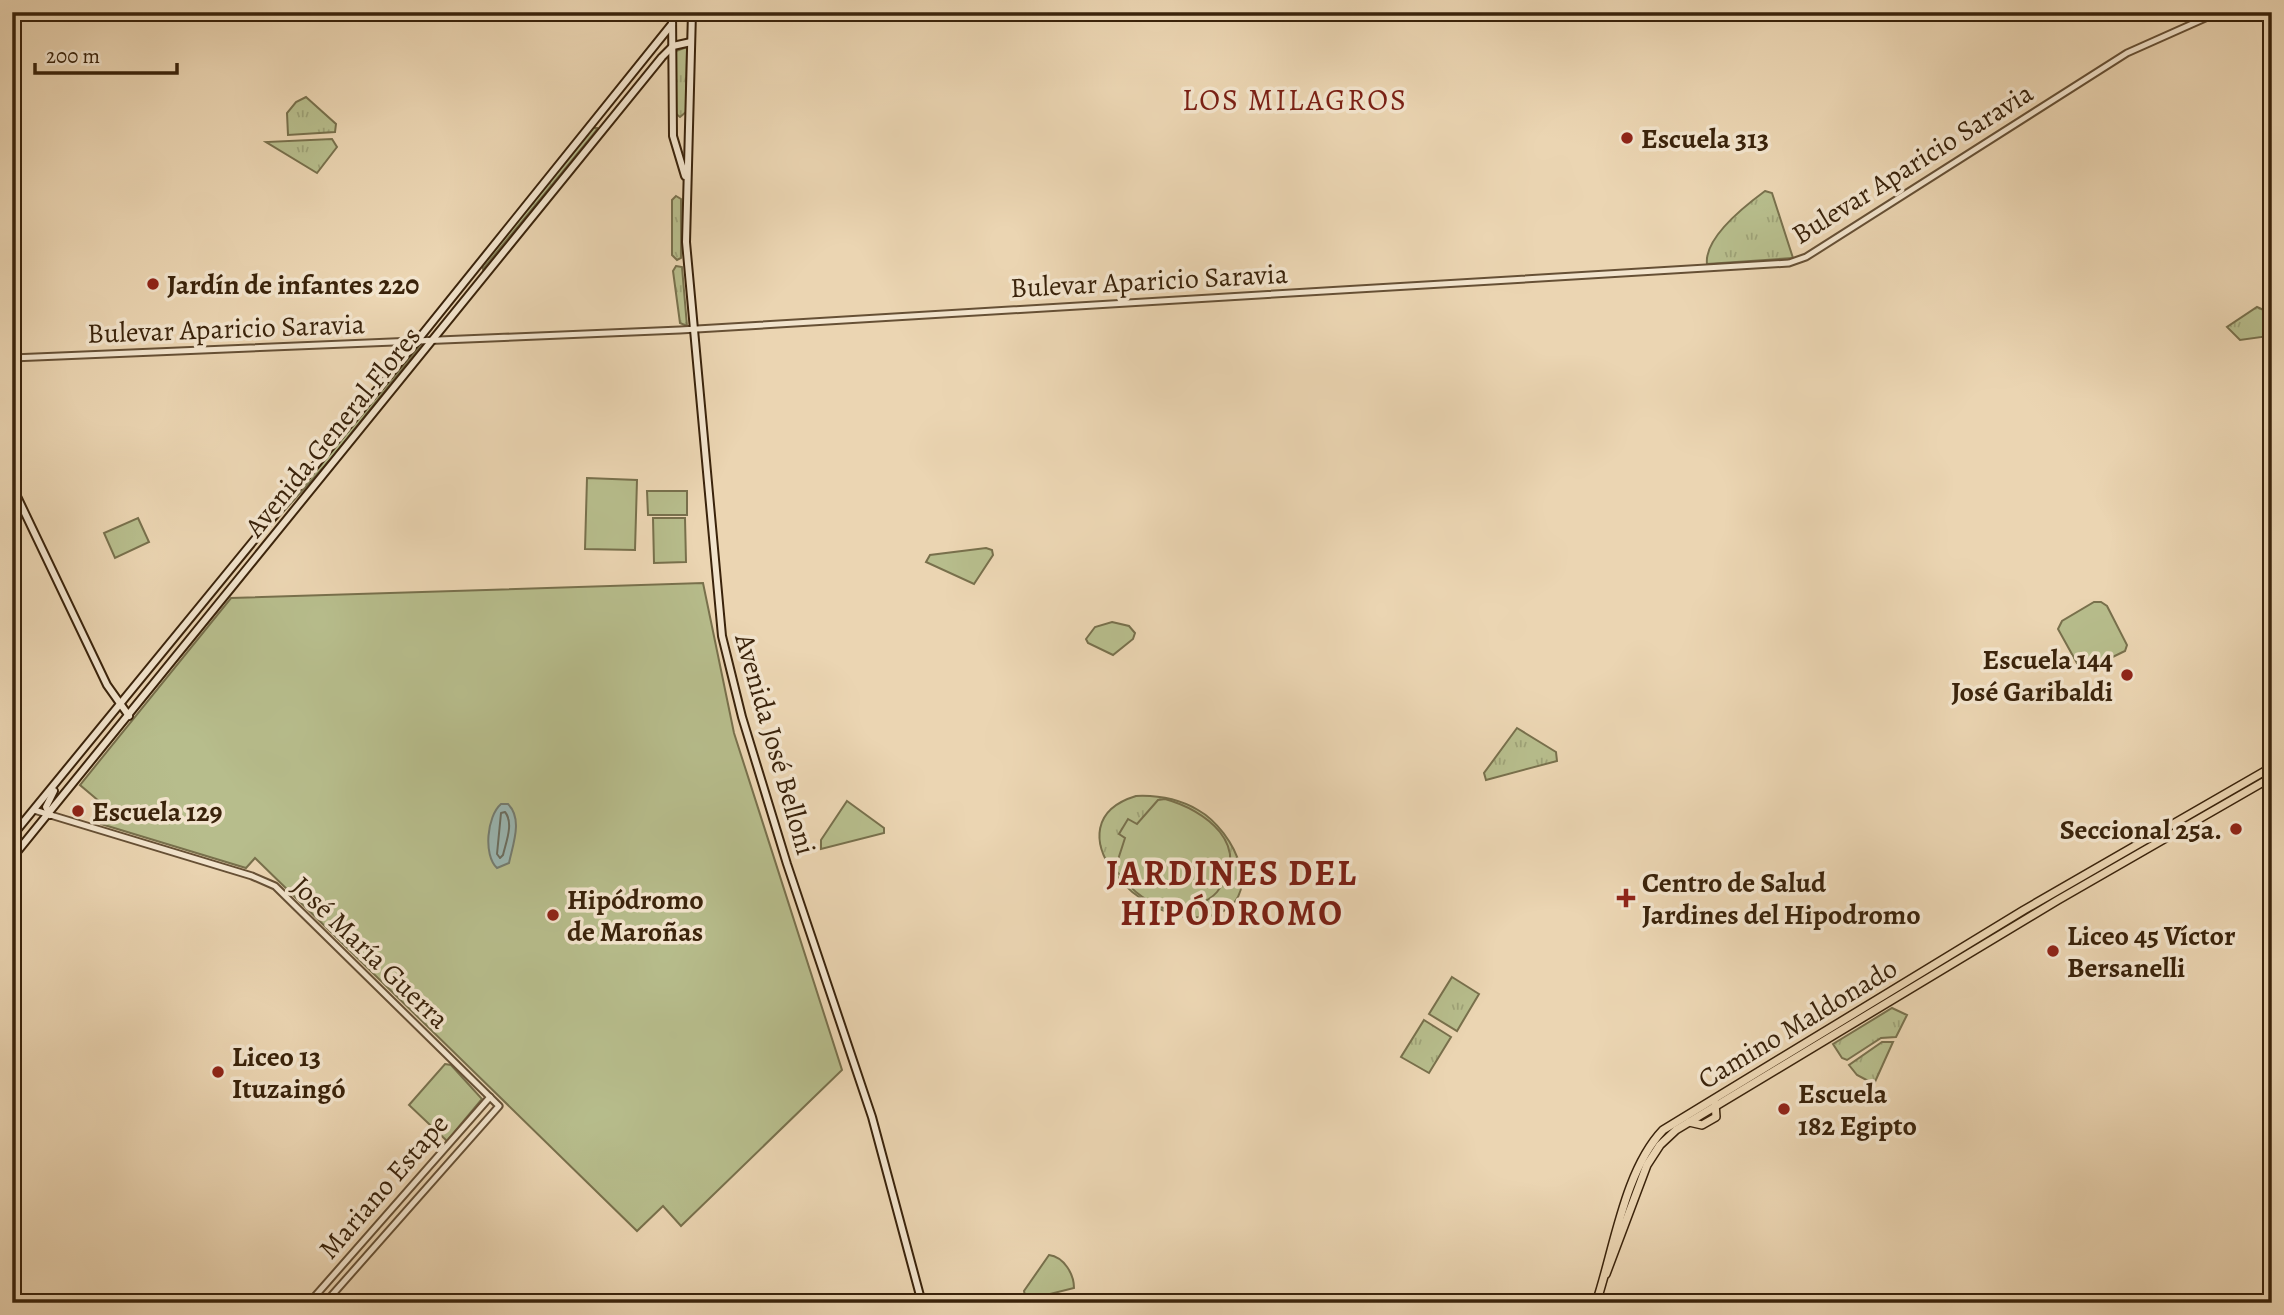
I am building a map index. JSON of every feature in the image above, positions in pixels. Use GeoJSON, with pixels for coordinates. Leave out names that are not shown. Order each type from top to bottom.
{"type":"FeatureCollection","features":[{"type":"Feature","properties":{"kind":"main road","name":"Avenida José Belloni"},"geometry":{"type":"LineString","coordinates":[[672,12],[673,136],[686,179]]}},
{"type":"Feature","properties":{"kind":"main road","name":"Avenida José Belloni"},"geometry":{"type":"LineString","coordinates":[[692,12],[686,242],[722,636],[734,689],[790,871],[872,1117],[922,1303]]}},
{"type":"Feature","properties":{"kind":"main road","name":"Avenida General Flores"},"geometry":{"type":"LineString","coordinates":[[12,858],[107,743],[124,711],[671,24]]}},
{"type":"Feature","properties":{"kind":"main road"},"geometry":{"type":"LineString","coordinates":[[673,47],[691,42]]}},
{"type":"Feature","properties":{"kind":"main road","name":"Avenida General Flores"},"geometry":{"type":"LineString","coordinates":[[12,836],[67,769],[124,711],[673,47]]}},
{"type":"Feature","properties":{"kind":"main road"},"geometry":{"type":"LineString","coordinates":[[12,486],[124,711]]}},
{"type":"Feature","properties":{"kind":"main road","name":"Camino Maldonado"},"geometry":{"type":"LineString","coordinates":[[1714,1102],[2024,910],[2272,767]]}},
{"type":"Feature","properties":{"kind":"main road"},"geometry":{"type":"LineString","coordinates":[[50,815],[46,807],[48,801],[67,769]]}},
{"type":"Feature","properties":{"kind":"main road","name":"Camino Maldonado"},"geometry":{"type":"LineString","coordinates":[[1597,1303],[1634,1181],[1650,1145],[1672,1123],[1714,1102],[2272,777]]}},
{"type":"Feature","properties":{"kind":"main road","name":"Camino Maldonado"},"geometry":{"type":"LineString","coordinates":[[1606,1275],[1611,1269],[1647,1166],[1663,1142],[1689,1122],[1699,1125],[1717,1115],[1714,1102]]}},
{"type":"Feature","properties":{"kind":"street","name":"Bulevar Aparicio Saravia"},"geometry":{"type":"LineString","coordinates":[[12,358],[693,329],[1789,263],[1806,257],[2127,53],[2219,12]]}},
{"type":"Feature","properties":{"kind":"street","name":"José María Guerra"},"geometry":{"type":"LineString","coordinates":[[34,810],[252,876],[275,886],[499,1106]]}},
{"type":"Feature","properties":{"kind":"street","name":"Mariano Estape"},"geometry":{"type":"LineString","coordinates":[[309,1303],[490,1097]]}},
{"type":"Feature","properties":{"kind":"street","name":"Mariano Estape"},"geometry":{"type":"LineString","coordinates":[[325,1303],[499,1106]]}},
{"type":"Feature","properties":{"kind":"green space"},"geometry":{"type":"Polygon","coordinates":[[[687,47],[686,112],[680,117],[675,113],[676,51],[687,47]]]}},
{"type":"Feature","properties":{"kind":"green space"},"geometry":{"type":"Polygon","coordinates":[[[306,97],[336,124],[335,132],[288,135],[287,113],[296,102],[306,97]]]}},
{"type":"Feature","properties":{"kind":"green space"},"geometry":{"type":"Polygon","coordinates":[[[593,128],[597,128],[596,131],[483,269],[482,265],[593,128]]]}},
{"type":"Feature","properties":{"kind":"green space"},"geometry":{"type":"Polygon","coordinates":[[[332,139],[337,147],[317,173],[266,142],[332,139]]]}},
{"type":"Feature","properties":{"kind":"green space"},"geometry":{"type":"Polygon","coordinates":[[[1765,191],[1772,193],[1793,258],[1707,264],[1708,254],[1719,233],[1765,191]]]}},
{"type":"Feature","properties":{"kind":"green space"},"geometry":{"type":"Polygon","coordinates":[[[676,196],[681,199],[681,258],[677,260],[672,255],[672,200],[676,196]]]}},
{"type":"Feature","properties":{"kind":"green space"},"geometry":{"type":"Polygon","coordinates":[[[676,266],[682,267],[687,326],[680,323],[673,271],[676,266]]]}},
{"type":"Feature","properties":{"kind":"green space"},"geometry":{"type":"Polygon","coordinates":[[[2257,307],[2266,311],[2269,336],[2240,340],[2227,327],[2257,307]]]}},
{"type":"Feature","properties":{"kind":"green space"},"geometry":{"type":"Polygon","coordinates":[[[421,345],[330,460],[265,532],[417,346],[421,345]]]}},
{"type":"Feature","properties":{"kind":"green space"},"geometry":{"type":"Polygon","coordinates":[[[587,478],[637,480],[635,550],[585,549],[587,478]]]}},
{"type":"Feature","properties":{"kind":"green space"},"geometry":{"type":"Polygon","coordinates":[[[647,491],[687,491],[687,515],[648,515],[647,491]]]}},
{"type":"Feature","properties":{"kind":"green space"},"geometry":{"type":"Polygon","coordinates":[[[138,518],[149,542],[115,558],[104,533],[138,518]]]}},
{"type":"Feature","properties":{"kind":"green space"},"geometry":{"type":"Polygon","coordinates":[[[653,518],[685,518],[686,562],[654,563],[653,518]]]}},
{"type":"Feature","properties":{"kind":"green space"},"geometry":{"type":"Polygon","coordinates":[[[986,548],[992,550],[993,555],[974,584],[926,562],[930,555],[986,548]]]}},
{"type":"Feature","properties":{"kind":"green space","name":"Hipódromo de Maroñas"},"geometry":{"type":"Polygon","coordinates":[[[703,583],[734,733],[842,1070],[681,1226],[663,1206],[637,1231],[255,858],[246,868],[101,824],[106,807],[80,785],[231,598],[703,583]]]}},
{"type":"Feature","properties":{"kind":"green space"},"geometry":{"type":"Polygon","coordinates":[[[2094,602],[2107,606],[2127,645],[2125,651],[2086,670],[2078,665],[2058,629],[2062,621],[2094,602]]]}},
{"type":"Feature","properties":{"kind":"green space"},"geometry":{"type":"Polygon","coordinates":[[[1112,622],[1129,626],[1135,633],[1133,639],[1113,655],[1088,643],[1086,639],[1095,627],[1112,622]]]}},
{"type":"Feature","properties":{"kind":"green space"},"geometry":{"type":"Polygon","coordinates":[[[1517,728],[1556,752],[1557,761],[1486,780],[1484,773],[1517,728]]]}},
{"type":"Feature","properties":{"kind":"green space","name":"JARDINES DEL HIPÓDROMO"},"geometry":{"type":"Polygon","coordinates":[[[1136,796],[1176,800],[1198,810],[1223,833],[1240,866],[1242,882],[1238,897],[1228,909],[1209,916],[1182,916],[1156,907],[1132,892],[1113,872],[1102,850],[1100,828],[1111,810],[1136,796]]]}},
{"type":"Feature","properties":{"kind":"green space","name":"JARDINES DEL HIPÓDROMO"},"geometry":{"type":"Polygon","coordinates":[[[1165,799],[1180,804],[1209,821],[1220,832],[1230,859],[1227,875],[1217,892],[1180,915],[1142,897],[1115,869],[1125,838],[1119,834],[1128,819],[1137,824],[1158,800],[1165,799]]]}},
{"type":"Feature","properties":{"kind":"green space"},"geometry":{"type":"Polygon","coordinates":[[[847,801],[884,828],[884,833],[821,849],[821,840],[847,801]]]}},
{"type":"Feature","properties":{"kind":"green space"},"geometry":{"type":"Polygon","coordinates":[[[1452,977],[1479,994],[1457,1031],[1429,1014],[1452,977]]]}},
{"type":"Feature","properties":{"kind":"green space"},"geometry":{"type":"Polygon","coordinates":[[[1892,1008],[1907,1015],[1896,1037],[1881,1038],[1847,1060],[1842,1058],[1833,1044],[1892,1008]]]}},
{"type":"Feature","properties":{"kind":"green space"},"geometry":{"type":"Polygon","coordinates":[[[1424,1020],[1451,1037],[1429,1073],[1401,1057],[1424,1020]]]}},
{"type":"Feature","properties":{"kind":"green space"},"geometry":{"type":"Polygon","coordinates":[[[1882,1042],[1893,1042],[1874,1084],[1857,1075],[1849,1065],[1882,1042]]]}},
{"type":"Feature","properties":{"kind":"green space"},"geometry":{"type":"Polygon","coordinates":[[[445,1064],[451,1065],[482,1099],[447,1141],[409,1105],[445,1064]]]}},
{"type":"Feature","properties":{"kind":"green space"},"geometry":{"type":"Polygon","coordinates":[[[1049,1255],[1059,1259],[1067,1267],[1074,1288],[1026,1300],[1024,1291],[1049,1255]]]}},
{"type":"Feature","properties":{"kind":"water"},"geometry":{"type":"Polygon","coordinates":[[[501,804],[508,804],[513,810],[516,832],[509,863],[497,868],[488,845],[492,817],[501,804]]]}},
{"type":"Feature","properties":{"kind":"place","name":"Escuela 313"},"geometry":{"type":"Point","coordinates":[1627,138]}},
{"type":"Feature","properties":{"kind":"place","name":"Jardín de infantes 220"},"geometry":{"type":"Point","coordinates":[153,284]}},
{"type":"Feature","properties":{"kind":"place","name":"Escuela 144 José Garibaldi"},"geometry":{"type":"Point","coordinates":[2127,675]}},
{"type":"Feature","properties":{"kind":"place","name":"Escuela 129"},"geometry":{"type":"Point","coordinates":[78,811]}},
{"type":"Feature","properties":{"kind":"place","name":"Seccional 25a."},"geometry":{"type":"Point","coordinates":[2236,829]}},
{"type":"Feature","properties":{"kind":"place","name":"Centro de Salud Jardines del Hipodromo"},"geometry":{"type":"Point","coordinates":[1626,898]}},
{"type":"Feature","properties":{"kind":"place","name":"Hipódromo de Maroñas"},"geometry":{"type":"Point","coordinates":[553,915]}},
{"type":"Feature","properties":{"kind":"place","name":"Liceo 45 Víctor Bersanelli"},"geometry":{"type":"Point","coordinates":[2053,951]}},
{"type":"Feature","properties":{"kind":"place","name":"Liceo 13 Ituzaingó"},"geometry":{"type":"Point","coordinates":[218,1072]}},
{"type":"Feature","properties":{"kind":"place","name":"Escuela 182 Egipto"},"geometry":{"type":"Point","coordinates":[1784,1109]}},
{"type":"Feature","properties":{"kind":"district","name":"LOS MILAGROS"},"geometry":{"type":"Point","coordinates":[1295,100]}},
{"type":"Feature","properties":{"kind":"district","name":"JARDINES DEL HIPÓDROMO"},"geometry":{"type":"Point","coordinates":[1232,893]}}]}
